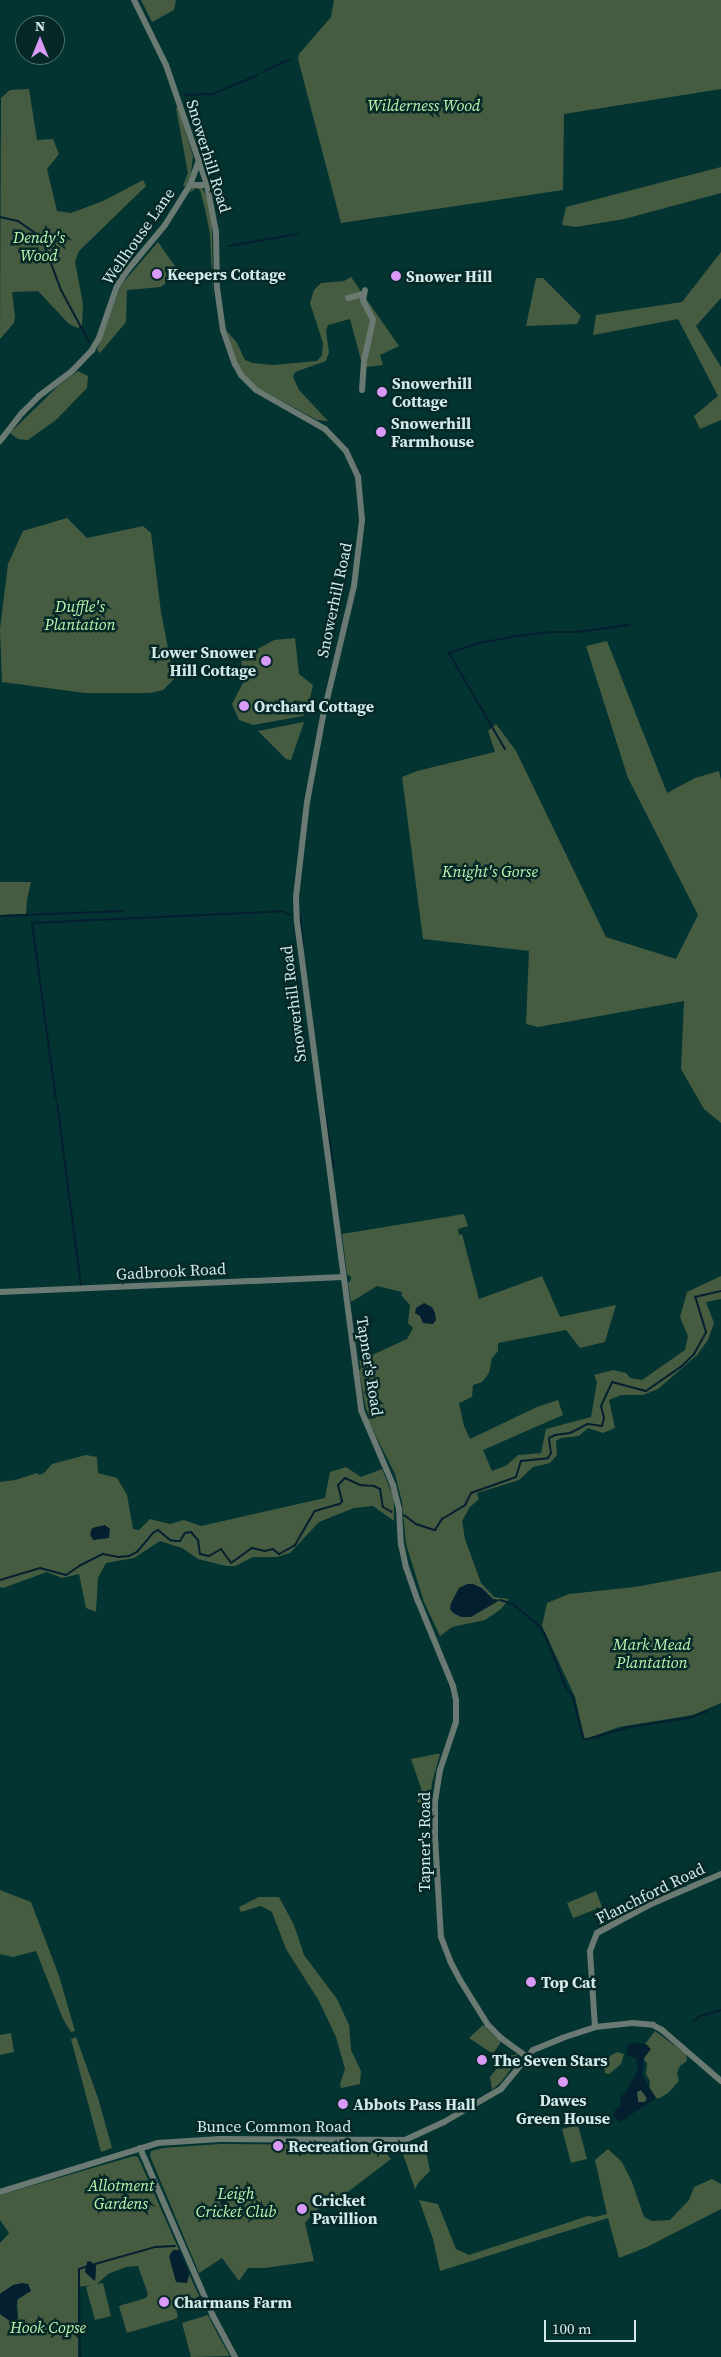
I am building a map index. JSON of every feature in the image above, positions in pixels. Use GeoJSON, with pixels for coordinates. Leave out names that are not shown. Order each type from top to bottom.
{"type":"FeatureCollection","features":[{"type":"Feature","properties":{"kind":"street","name":"Snowerhill Road"},"geometry":{"type":"LineString","coordinates":[[134,0],[166,65],[207,185],[216,232],[217,288],[222,324],[235,364],[241,375],[256,390],[316,422],[335,438],[353,464],[358,477],[362,504],[361,538],[354,586],[323,716],[307,802],[296,897],[297,922],[315,1072],[343,1277]]}},
{"type":"Feature","properties":{"kind":"street","name":"Wellhouse Lane"},"geometry":{"type":"LineString","coordinates":[[0,441],[28,407],[72,371],[92,350],[99,338],[117,286],[126,272],[165,225],[190,185],[199,160]]}},
{"type":"Feature","properties":{"kind":"street","name":"Wellhouse Lane"},"geometry":{"type":"LineString","coordinates":[[190,185],[207,185]]}},
{"type":"Feature","properties":{"kind":"street"},"geometry":{"type":"LineString","coordinates":[[348,298],[364,292],[373,320],[364,361],[362,390]]}},
{"type":"Feature","properties":{"kind":"street","name":"Gadbrook Road"},"geometry":{"type":"LineString","coordinates":[[0,1292],[343,1277]]}},
{"type":"Feature","properties":{"kind":"street","name":"Tapner's Road"},"geometry":{"type":"LineString","coordinates":[[343,1277],[361,1410],[394,1485],[399,1509],[404,1560],[418,1601],[450,1679],[456,1700],[456,1722],[440,1770],[435,1802],[435,1837],[442,1937],[450,1961],[484,2020],[501,2038],[526,2056]]}},
{"type":"Feature","properties":{"kind":"street","name":"Flanchford Road"},"geometry":{"type":"LineString","coordinates":[[595,2028],[590,1951],[596,1933],[648,1905],[721,1874]]}},
{"type":"Feature","properties":{"kind":"street"},"geometry":{"type":"LineString","coordinates":[[526,2056],[546,2044],[595,2028],[632,2023],[653,2025],[662,2030],[721,2081]]}},
{"type":"Feature","properties":{"kind":"street","name":"Bunce Common Road"},"geometry":{"type":"LineString","coordinates":[[0,2192],[140,2148],[180,2140],[404,2140],[444,2122],[499,2091],[526,2056]]}},
{"type":"Feature","properties":{"kind":"street"},"geometry":{"type":"LineString","coordinates":[[140,2148],[213,2316],[235,2357]]}},
{"type":"Feature","properties":{"kind":"green space"},"geometry":{"type":"Polygon","coordinates":[[[141,0],[176,0],[174,10],[152,22],[141,0]]]}},
{"type":"Feature","properties":{"kind":"green space","name":"Wilderness Wood"},"geometry":{"type":"Polygon","coordinates":[[[334,0],[721,0],[721,89],[564,114],[563,190],[341,223],[298,59],[299,54],[331,17],[334,0]]]}},
{"type":"Feature","properties":{"kind":"green space","name":"Dendy's Wood"},"geometry":{"type":"Polygon","coordinates":[[[29,89],[37,140],[53,139],[59,154],[47,169],[57,211],[71,213],[103,201],[143,180],[146,186],[79,251],[75,262],[83,304],[82,325],[78,328],[69,324],[38,291],[12,292],[14,323],[0,339],[1,98],[10,90],[29,89]]]}},
{"type":"Feature","properties":{"kind":"green space"},"geometry":{"type":"Polygon","coordinates":[[[178,107],[193,156],[191,173],[186,186],[183,186],[188,173],[176,108],[178,107]]]}},
{"type":"Feature","properties":{"kind":"green space"},"geometry":{"type":"Polygon","coordinates":[[[721,167],[721,193],[624,219],[576,227],[562,225],[566,207],[721,167]]]}},
{"type":"Feature","properties":{"kind":"green space"},"geometry":{"type":"Polygon","coordinates":[[[196,186],[202,188],[206,195],[212,222],[213,302],[210,234],[205,209],[200,190],[196,188],[190,193],[192,188],[196,186]]]}},
{"type":"Feature","properties":{"kind":"green space"},"geometry":{"type":"Polygon","coordinates":[[[158,242],[179,272],[161,287],[127,290],[126,322],[100,353],[97,350],[121,285],[158,242]]]}},
{"type":"Feature","properties":{"kind":"green space"},"geometry":{"type":"Polygon","coordinates":[[[721,252],[721,298],[696,326],[721,367],[721,420],[700,429],[694,416],[718,396],[678,319],[593,335],[596,315],[682,302],[721,252]]]}},
{"type":"Feature","properties":{"kind":"green space"},"geometry":{"type":"Polygon","coordinates":[[[351,277],[399,346],[380,355],[383,365],[366,367],[362,364],[350,319],[328,325],[326,331],[329,352],[326,361],[295,372],[293,377],[299,390],[328,421],[317,420],[258,388],[246,379],[236,362],[227,331],[237,343],[245,360],[253,363],[273,365],[317,361],[322,355],[323,343],[310,303],[314,290],[321,283],[344,281],[351,277]]]}},
{"type":"Feature","properties":{"kind":"green space"},"geometry":{"type":"Polygon","coordinates":[[[536,278],[543,278],[581,316],[577,324],[526,326],[536,278]]]}},
{"type":"Feature","properties":{"kind":"green space"},"geometry":{"type":"Polygon","coordinates":[[[78,371],[88,376],[87,388],[56,420],[28,440],[18,439],[10,433],[58,386],[78,371]]]}},
{"type":"Feature","properties":{"kind":"green space","name":"Duffle's Plantation"},"geometry":{"type":"Polygon","coordinates":[[[67,518],[87,538],[143,526],[151,533],[161,612],[174,679],[163,690],[150,693],[85,693],[2,682],[0,629],[8,564],[23,531],[67,518]]]}},
{"type":"Feature","properties":{"kind":"green space"},"geometry":{"type":"Polygon","coordinates":[[[295,638],[299,674],[313,685],[307,712],[303,716],[253,725],[239,720],[232,704],[245,679],[241,662],[256,650],[274,640],[295,638]]]}},
{"type":"Feature","properties":{"kind":"green space","name":"Knight's Gorse"},"geometry":{"type":"Polygon","coordinates":[[[607,641],[667,793],[695,778],[719,771],[721,780],[721,1123],[704,1109],[681,1069],[684,1001],[538,1027],[526,1024],[529,951],[423,939],[402,777],[417,771],[495,752],[488,731],[496,724],[516,751],[606,937],[676,959],[698,915],[628,778],[586,646],[607,641]]]}},
{"type":"Feature","properties":{"kind":"green space"},"geometry":{"type":"Polygon","coordinates":[[[304,722],[291,760],[286,759],[258,731],[304,722]]]}},
{"type":"Feature","properties":{"kind":"green space"},"geometry":{"type":"Polygon","coordinates":[[[0,882],[31,882],[26,914],[0,915],[0,882]]]}},
{"type":"Feature","properties":{"kind":"green space"},"geometry":{"type":"Polygon","coordinates":[[[464,1214],[468,1226],[458,1229],[459,1235],[462,1234],[479,1299],[542,1276],[560,1317],[616,1305],[605,1342],[580,1348],[566,1330],[498,1343],[498,1351],[492,1358],[489,1373],[482,1382],[473,1385],[472,1397],[459,1403],[464,1426],[470,1439],[537,1407],[558,1400],[563,1415],[483,1450],[492,1471],[507,1465],[518,1455],[541,1453],[546,1429],[591,1417],[597,1382],[594,1375],[613,1370],[626,1373],[630,1378],[642,1380],[685,1350],[688,1336],[680,1317],[687,1292],[721,1276],[721,1299],[706,1302],[714,1323],[708,1340],[697,1355],[658,1389],[643,1395],[621,1395],[609,1400],[615,1428],[603,1433],[588,1428],[579,1436],[561,1438],[556,1441],[557,1455],[550,1463],[533,1467],[519,1480],[477,1493],[479,1499],[470,1507],[462,1521],[465,1539],[481,1583],[494,1597],[509,1599],[501,1609],[485,1620],[452,1627],[440,1636],[424,1602],[406,1544],[402,1502],[395,1474],[368,1420],[370,1417],[366,1409],[359,1371],[361,1368],[359,1361],[407,1339],[413,1328],[408,1323],[410,1305],[401,1295],[402,1292],[377,1286],[351,1302],[348,1283],[351,1277],[347,1274],[342,1234],[464,1214]]]}},
{"type":"Feature","properties":{"kind":"green space"},"geometry":{"type":"Polygon","coordinates":[[[86,1455],[97,1457],[98,1473],[117,1478],[127,1495],[133,1529],[139,1530],[150,1519],[170,1524],[184,1520],[201,1526],[325,1498],[330,1472],[346,1467],[361,1477],[382,1469],[394,1498],[394,1521],[373,1506],[354,1508],[319,1522],[290,1553],[277,1557],[253,1557],[235,1566],[226,1566],[198,1559],[182,1548],[160,1541],[134,1558],[106,1563],[98,1578],[96,1612],[86,1608],[79,1574],[62,1578],[47,1572],[3,1588],[0,1587],[0,1482],[15,1480],[37,1473],[39,1475],[44,1473],[52,1464],[86,1455]]]}},
{"type":"Feature","properties":{"kind":"green space","name":"Mark Mead Plantation"},"geometry":{"type":"Polygon","coordinates":[[[721,1571],[721,1703],[693,1715],[619,1727],[586,1739],[575,1697],[542,1626],[547,1603],[569,1594],[635,1587],[721,1571]]]}},
{"type":"Feature","properties":{"kind":"green space"},"geometry":{"type":"Polygon","coordinates":[[[440,1754],[432,1783],[429,1812],[417,1802],[422,1791],[411,1759],[440,1754]]]}},
{"type":"Feature","properties":{"kind":"green space"},"geometry":{"type":"Polygon","coordinates":[[[0,1890],[31,1902],[59,1976],[75,2031],[71,2032],[63,2019],[36,1951],[13,1957],[0,1954],[0,1890]]]}},
{"type":"Feature","properties":{"kind":"green space"},"geometry":{"type":"Polygon","coordinates":[[[596,1891],[602,1907],[573,1918],[567,1903],[596,1891]]]}},
{"type":"Feature","properties":{"kind":"green space"},"geometry":{"type":"Polygon","coordinates":[[[259,1897],[279,1897],[294,1925],[304,1955],[337,1999],[349,2025],[351,2050],[361,2071],[360,2084],[341,2088],[340,2084],[345,2069],[336,2037],[319,2001],[286,1949],[272,1912],[261,1906],[241,1912],[239,1907],[259,1897]]]}},
{"type":"Feature","properties":{"kind":"green space"},"geometry":{"type":"Polygon","coordinates":[[[483,2025],[501,2042],[493,2054],[469,2038],[483,2025]]]}},
{"type":"Feature","properties":{"kind":"green space"},"geometry":{"type":"Polygon","coordinates":[[[655,2031],[686,2054],[687,2061],[680,2066],[677,2073],[679,2081],[668,2093],[660,2098],[656,2098],[649,2089],[650,2081],[646,2074],[647,2063],[643,2059],[649,2046],[645,2044],[655,2031]]]}},
{"type":"Feature","properties":{"kind":"green space"},"geometry":{"type":"Polygon","coordinates":[[[11,2033],[14,2052],[0,2055],[0,2035],[11,2033]]]}},
{"type":"Feature","properties":{"kind":"green space"},"geometry":{"type":"Polygon","coordinates":[[[76,2037],[98,2098],[112,2148],[101,2152],[71,2039],[76,2037]]]}},
{"type":"Feature","properties":{"kind":"green space"},"geometry":{"type":"Polygon","coordinates":[[[617,2052],[624,2054],[621,2064],[609,2074],[605,2073],[603,2060],[617,2052]]]}},
{"type":"Feature","properties":{"kind":"green space"},"geometry":{"type":"Polygon","coordinates":[[[517,2054],[517,2061],[501,2082],[492,2090],[490,2077],[506,2057],[517,2054]]]}},
{"type":"Feature","properties":{"kind":"green space"},"geometry":{"type":"Polygon","coordinates":[[[641,2090],[647,2098],[645,2102],[638,2102],[637,2092],[641,2090]]]}},
{"type":"Feature","properties":{"kind":"green space"},"geometry":{"type":"Polygon","coordinates":[[[578,2125],[587,2159],[571,2163],[562,2129],[578,2125]]]}},
{"type":"Feature","properties":{"kind":"green space","name":"Leigh Cricket Club"},"geometry":{"type":"Polygon","coordinates":[[[221,2144],[363,2145],[384,2147],[391,2159],[349,2191],[314,2212],[305,2223],[314,2261],[265,2268],[248,2268],[239,2281],[222,2258],[199,2273],[150,2156],[151,2151],[163,2148],[221,2144]]]}},
{"type":"Feature","properties":{"kind":"green space"},"geometry":{"type":"Polygon","coordinates":[[[425,2146],[430,2171],[415,2189],[403,2154],[425,2146]]]}},
{"type":"Feature","properties":{"kind":"green space"},"geometry":{"type":"Polygon","coordinates":[[[608,2149],[622,2162],[632,2182],[644,2217],[652,2221],[670,2220],[689,2200],[694,2187],[712,2179],[721,2184],[721,2209],[647,2247],[619,2258],[608,2218],[440,2271],[433,2239],[419,2200],[438,2204],[456,2249],[469,2255],[588,2216],[595,2217],[607,2214],[595,2160],[608,2149]]]}},
{"type":"Feature","properties":{"kind":"green space"},"geometry":{"type":"Polygon","coordinates":[[[134,2156],[138,2157],[179,2250],[173,2250],[189,2278],[189,2274],[201,2300],[176,2309],[178,2317],[175,2319],[127,2333],[119,2306],[146,2298],[148,2294],[138,2266],[126,2267],[108,2274],[97,2284],[103,2283],[111,2316],[95,2320],[86,2287],[93,2285],[78,2287],[78,2357],[0,2357],[0,2314],[10,2321],[18,2319],[17,2300],[31,2291],[28,2284],[13,2285],[0,2294],[0,2243],[9,2233],[0,2220],[0,2195],[134,2156]],[[90,2261],[85,2272],[95,2281],[96,2266],[90,2261]]]}},
{"type":"Feature","properties":{"kind":"green space"},"geometry":{"type":"Polygon","coordinates":[[[208,2315],[230,2356],[191,2357],[182,2323],[208,2315]]]}},
{"type":"Feature","properties":{"kind":"water"},"geometry":{"type":"Polygon","coordinates":[[[424,1303],[432,1307],[435,1313],[436,1320],[433,1324],[423,1323],[420,1316],[415,1313],[416,1308],[424,1303]]]}},
{"type":"Feature","properties":{"kind":"water"},"geometry":{"type":"Polygon","coordinates":[[[105,1525],[110,1529],[109,1538],[93,1540],[90,1534],[92,1528],[105,1525]]]}},
{"type":"Feature","properties":{"kind":"water"},"geometry":{"type":"Polygon","coordinates":[[[467,1584],[473,1584],[482,1588],[493,1599],[500,1600],[471,1617],[461,1617],[450,1609],[451,1603],[459,1588],[467,1584]]]}},
{"type":"Feature","properties":{"kind":"water"},"geometry":{"type":"Polygon","coordinates":[[[634,2043],[645,2044],[651,2049],[644,2058],[642,2075],[656,2098],[620,2122],[613,2116],[615,2110],[620,2107],[621,2096],[627,2091],[638,2069],[636,2058],[629,2056],[627,2053],[627,2046],[634,2043]],[[641,2090],[637,2092],[638,2102],[645,2102],[647,2098],[641,2090]]]}},
{"type":"Feature","properties":{"kind":"water"},"geometry":{"type":"Polygon","coordinates":[[[173,2250],[179,2250],[189,2274],[187,2283],[176,2282],[169,2256],[173,2250]]]}},
{"type":"Feature","properties":{"kind":"water"},"geometry":{"type":"Polygon","coordinates":[[[90,2261],[96,2266],[95,2281],[85,2272],[87,2262],[90,2261]]]}},
{"type":"Feature","properties":{"kind":"water"},"geometry":{"type":"Polygon","coordinates":[[[28,2284],[31,2291],[18,2298],[16,2306],[18,2319],[10,2321],[0,2314],[0,2294],[13,2285],[28,2284]]]}},
{"type":"Feature","properties":{"kind":"waterway"},"geometry":{"type":"LineString","coordinates":[[263,72],[290,59]]}},
{"type":"Feature","properties":{"kind":"waterway"},"geometry":{"type":"LineString","coordinates":[[185,95],[213,94],[258,75]]}},
{"type":"Feature","properties":{"kind":"waterway"},"geometry":{"type":"LineString","coordinates":[[0,217],[18,221],[41,237],[61,290],[89,342]]}},
{"type":"Feature","properties":{"kind":"waterway"},"geometry":{"type":"LineString","coordinates":[[228,246],[298,234]]}},
{"type":"Feature","properties":{"kind":"waterway"},"geometry":{"type":"LineString","coordinates":[[505,749],[449,653],[480,643],[510,637],[548,632],[577,632],[630,625]]}},
{"type":"Feature","properties":{"kind":"waterway"},"geometry":{"type":"LineString","coordinates":[[0,916],[123,911]]}},
{"type":"Feature","properties":{"kind":"waterway"},"geometry":{"type":"LineString","coordinates":[[56,1100],[32,923],[282,911],[291,915]]}},
{"type":"Feature","properties":{"kind":"waterway"},"geometry":{"type":"LineString","coordinates":[[300,915],[303,946]]}},
{"type":"Feature","properties":{"kind":"waterway"},"geometry":{"type":"LineString","coordinates":[[323,1100],[334,1169]]}},
{"type":"Feature","properties":{"kind":"waterway"},"geometry":{"type":"LineString","coordinates":[[57,1103],[81,1285]]}},
{"type":"Feature","properties":{"kind":"waterway"},"geometry":{"type":"LineString","coordinates":[[404,1515],[416,1524],[435,1530],[442,1519],[465,1505],[471,1493],[516,1477],[521,1461],[548,1458],[551,1453],[549,1438],[555,1435],[570,1433],[588,1424],[602,1426],[604,1418],[601,1406],[612,1382],[646,1391],[682,1366],[694,1354],[706,1332],[695,1297],[721,1291]]}},
{"type":"Feature","properties":{"kind":"waterway"},"geometry":{"type":"LineString","coordinates":[[0,1580],[40,1568],[66,1575],[103,1554],[118,1557],[129,1556],[137,1552],[153,1533],[158,1530],[170,1540],[176,1541],[180,1541],[185,1533],[191,1532],[198,1540],[200,1554],[209,1556],[221,1549],[231,1563],[252,1548],[265,1551],[273,1549],[279,1554],[295,1545],[315,1511],[340,1504],[342,1501],[338,1485],[345,1478],[360,1485],[374,1486],[380,1489],[383,1507],[392,1512]]}},
{"type":"Feature","properties":{"kind":"waterway"},"geometry":{"type":"LineString","coordinates":[[500,1600],[513,1604],[539,1626],[545,1635],[566,1688],[573,1697],[584,1740],[629,1727],[688,1718],[708,1711]]}},
{"type":"Feature","properties":{"kind":"waterway"},"geometry":{"type":"LineString","coordinates":[[693,2022],[700,2016],[721,2010]]}},
{"type":"Feature","properties":{"kind":"waterway"},"geometry":{"type":"LineString","coordinates":[[95,2264],[155,2247],[175,2246]]}},
{"type":"Feature","properties":{"kind":"waterway"},"geometry":{"type":"LineString","coordinates":[[80,2357],[79,2269],[88,2266]]}},
{"type":"Feature","properties":{"kind":"place","name":"Keepers Cottage"},"geometry":{"type":"Point","coordinates":[157,274]}},
{"type":"Feature","properties":{"kind":"place","name":"Snower Hill"},"geometry":{"type":"Point","coordinates":[396,276]}},
{"type":"Feature","properties":{"kind":"place","name":"Snowerhill Cottage"},"geometry":{"type":"Point","coordinates":[382,392]}},
{"type":"Feature","properties":{"kind":"place","name":"Snowerhill Farmhouse"},"geometry":{"type":"Point","coordinates":[381,432]}},
{"type":"Feature","properties":{"kind":"place","name":"Lower Snower Hill Cottage"},"geometry":{"type":"Point","coordinates":[266,661]}},
{"type":"Feature","properties":{"kind":"place","name":"Orchard Cottage"},"geometry":{"type":"Point","coordinates":[244,706]}},
{"type":"Feature","properties":{"kind":"place","name":"Top Cat"},"geometry":{"type":"Point","coordinates":[531,1982]}},
{"type":"Feature","properties":{"kind":"place","name":"The Seven Stars"},"geometry":{"type":"Point","coordinates":[482,2060]}},
{"type":"Feature","properties":{"kind":"place","name":"Dawes Green House"},"geometry":{"type":"Point","coordinates":[563,2082]}},
{"type":"Feature","properties":{"kind":"place","name":"Abbots Pass Hall"},"geometry":{"type":"Point","coordinates":[343,2104]}},
{"type":"Feature","properties":{"kind":"place","name":"Recreation Ground"},"geometry":{"type":"Point","coordinates":[278,2146]}},
{"type":"Feature","properties":{"kind":"place","name":"Cricket Pavillion"},"geometry":{"type":"Point","coordinates":[302,2209]}},
{"type":"Feature","properties":{"kind":"place","name":"Charmans Farm"},"geometry":{"type":"Point","coordinates":[164,2302]}},
{"type":"Feature","properties":{"kind":"park label","name":"Allotment Gardens"},"geometry":{"type":"Point","coordinates":[121,2194]}},
{"type":"Feature","properties":{"kind":"park label","name":"Hook Copse"},"geometry":{"type":"Point","coordinates":[48,2327]}}]}
